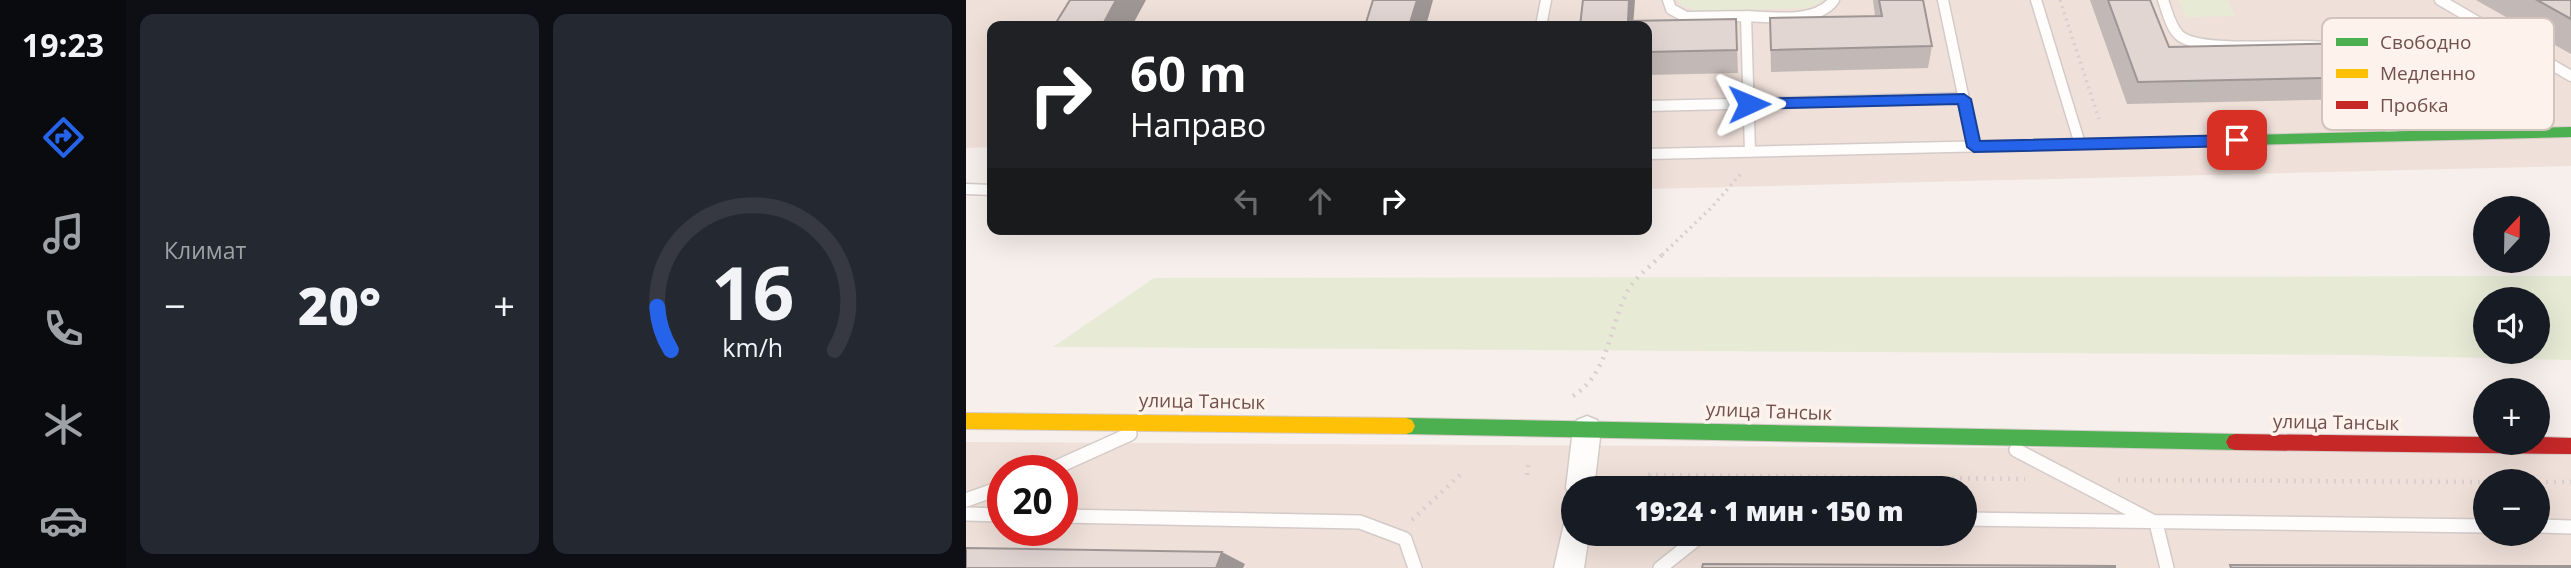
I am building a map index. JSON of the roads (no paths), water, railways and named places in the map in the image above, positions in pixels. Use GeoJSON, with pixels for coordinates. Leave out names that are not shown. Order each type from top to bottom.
{"type":"FeatureCollection","features":[{"type":"Feature","properties":{"kind":"street"},"geometry":{"type":"LineString","coordinates":[[2080,144],[2571,132]]}},
{"type":"Feature","properties":{"kind":"street","name":"улица Тансык"},"geometry":{"type":"LineString","coordinates":[[966,421],[1158,421],[1994,439],[2571,446]]}},
{"type":"Feature","properties":{"kind":"street"},"geometry":{"type":"LineString","coordinates":[[1581,476],[1587,429]]}},
{"type":"Feature","properties":{"kind":"street"},"geometry":{"type":"LineString","coordinates":[[1569,568],[1572,546]]}},
{"type":"Feature","properties":{"kind":"lane"},"geometry":{"type":"LineString","coordinates":[[1542,21],[1546,0]]}},
{"type":"Feature","properties":{"kind":"lane"},"geometry":{"type":"LineString","coordinates":[[1668,0],[1671,9],[1686,17],[1814,15],[1828,9],[1835,0]]}},
{"type":"Feature","properties":{"kind":"lane"},"geometry":{"type":"LineString","coordinates":[[1942,0],[1974,147]]}},
{"type":"Feature","properties":{"kind":"lane"},"geometry":{"type":"LineString","coordinates":[[1652,155],[2080,144],[2036,0]]}},
{"type":"Feature","properties":{"kind":"lane"},"geometry":{"type":"LineString","coordinates":[[2163,0],[2177,32],[2192,43],[2300,43],[2322,48]]}},
{"type":"Feature","properties":{"kind":"lane"},"geometry":{"type":"LineString","coordinates":[[2440,0],[2471,18]]}},
{"type":"Feature","properties":{"kind":"lane"},"geometry":{"type":"LineString","coordinates":[[1746,16],[1750,152]]}},
{"type":"Feature","properties":{"kind":"lane"},"geometry":{"type":"LineString","coordinates":[[2554,66],[2571,76]]}},
{"type":"Feature","properties":{"kind":"lane"},"geometry":{"type":"LineString","coordinates":[[1652,106],[1964,99]]}},
{"type":"Feature","properties":{"kind":"lane"},"geometry":{"type":"LineString","coordinates":[[2391,130],[2394,136]]}},
{"type":"Feature","properties":{"kind":"lane"},"geometry":{"type":"LineString","coordinates":[[966,189],[987,190]]}},
{"type":"Feature","properties":{"kind":"lane"},"geometry":{"type":"LineString","coordinates":[[1078,457],[1158,421]]}},
{"type":"Feature","properties":{"kind":"lane"},"geometry":{"type":"LineString","coordinates":[[1994,439],[2156,523],[2167,568]]}},
{"type":"Feature","properties":{"kind":"lane"},"geometry":{"type":"LineString","coordinates":[[966,500],[987,493]]}},
{"type":"Feature","properties":{"kind":"lane"},"geometry":{"type":"LineString","coordinates":[[966,514],[987,515]]}},
{"type":"Feature","properties":{"kind":"lane"},"geometry":{"type":"LineString","coordinates":[[1078,516],[1360,522],[1405,539],[1415,568]]}},
{"type":"Feature","properties":{"kind":"lane"},"geometry":{"type":"LineString","coordinates":[[1977,519],[2473,526]]}},
{"type":"Feature","properties":{"kind":"lane"},"geometry":{"type":"LineString","coordinates":[[2550,526],[2571,527]]}},
{"type":"Feature","properties":{"kind":"lane"},"geometry":{"type":"LineString","coordinates":[[1660,568],[1688,546]]}}]}
